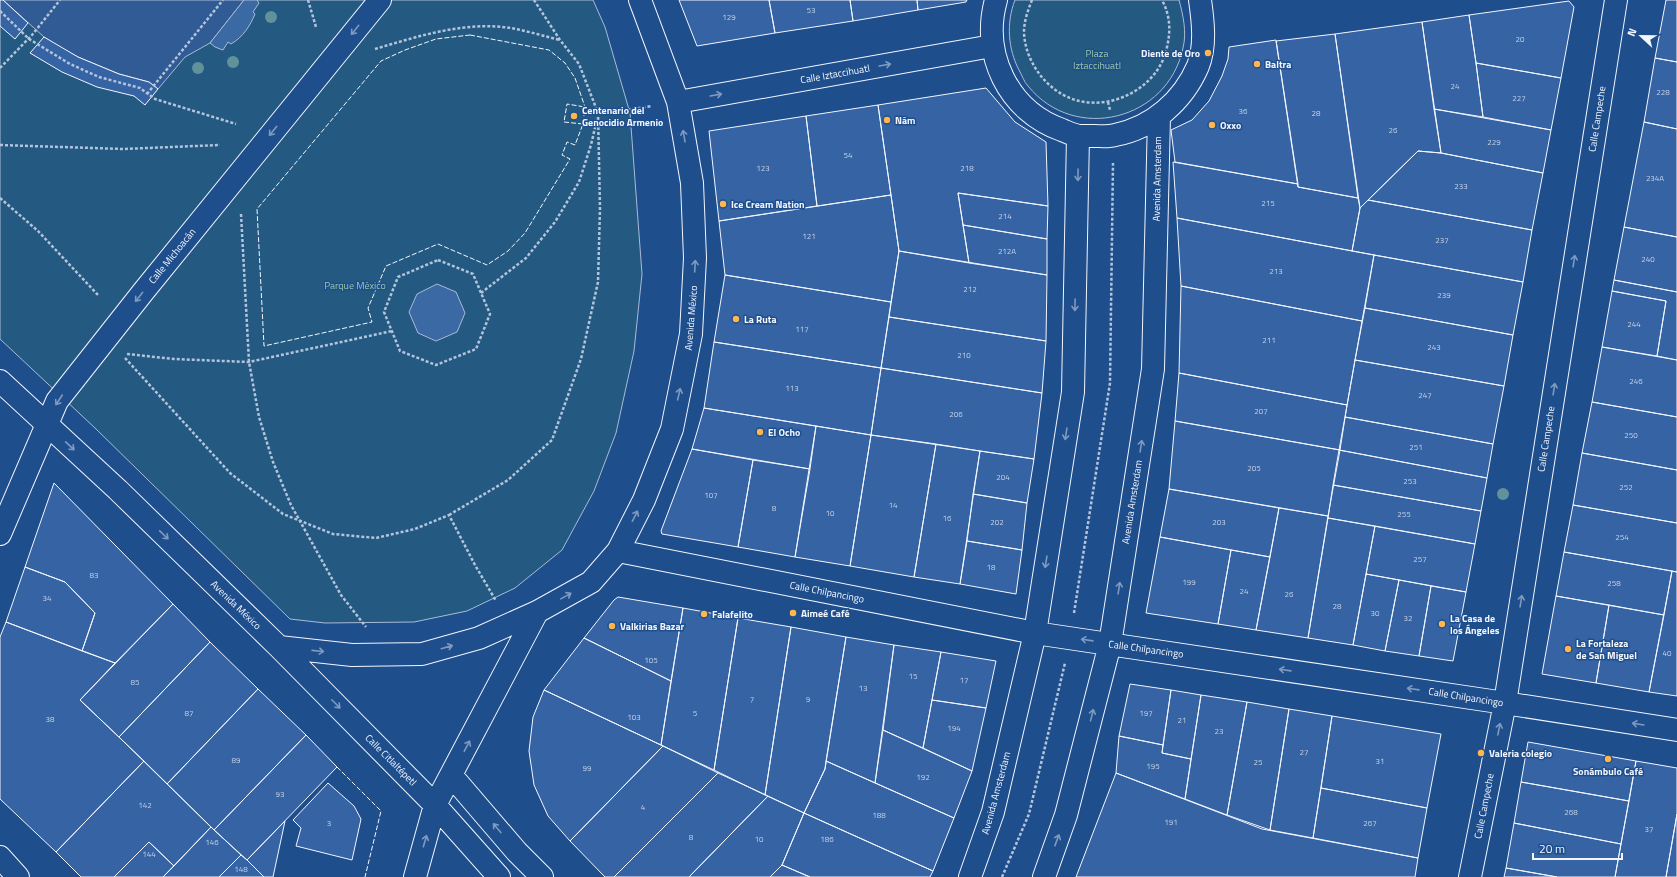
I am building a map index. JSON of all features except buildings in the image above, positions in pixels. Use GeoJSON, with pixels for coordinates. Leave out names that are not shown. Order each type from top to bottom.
{"type":"FeatureCollection","features":[{"type":"Feature","properties":{"kind":"street","name":"Calle Michoacán"},"geometry":{"type":"LineString","coordinates":[[0,534],[57,402],[119,322],[380,0]]}},
{"type":"Feature","properties":{"kind":"street","name":"Avenida México"},"geometry":{"type":"LineString","coordinates":[[0,381],[118,490],[279,647],[352,655],[422,654],[479,638],[537,612],[591,582],[618,551],[644,500],[672,429],[691,334],[695,258],[692,182],[678,102],[640,0]]}},
{"type":"Feature","properties":{"kind":"street"},"geometry":{"type":"LineString","coordinates":[[996,0],[992,15],[992,46],[1002,78],[1021,105],[1047,125],[1078,136],[1114,136],[1137,129],[1159,117],[1182,94],[1198,65],[1204,33],[1200,0]]}},
{"type":"Feature","properties":{"kind":"street","name":"Calle Campeche"},"geometry":{"type":"LineString","coordinates":[[1470,877],[1505,703],[1616,0]]}},
{"type":"Feature","properties":{"kind":"street","name":"Calle Iztaccihuatl"},"geometry":{"type":"LineString","coordinates":[[678,102],[992,46]]}},
{"type":"Feature","properties":{"kind":"street","name":"Avenida Amsterdam"},"geometry":{"type":"LineString","coordinates":[[1044,877],[1066,815],[1110,644],[1153,369],[1159,117]]}},
{"type":"Feature","properties":{"kind":"street","name":"Avenida Amsterdam"},"geometry":{"type":"LineString","coordinates":[[970,877],[993,812],[1035,633],[1073,392],[1078,136]]}},
{"type":"Feature","properties":{"kind":"street","name":"Calle Chilpancingo"},"geometry":{"type":"LineString","coordinates":[[618,551],[1035,633],[1677,730]]}},
{"type":"Feature","properties":{"kind":"street"},"geometry":{"type":"LineString","coordinates":[[415,877],[435,805],[537,612]]}},
{"type":"Feature","properties":{"kind":"street","name":"Calle Citlaltépetl"},"geometry":{"type":"LineString","coordinates":[[279,647],[435,805],[498,876]]}},
{"type":"Feature","properties":{"kind":"street"},"geometry":{"type":"LineString","coordinates":[[451,775],[517,852],[542,877]]}},
{"type":"Feature","properties":{"kind":"street"},"geometry":{"type":"LineString","coordinates":[[498,876],[517,852]]}},
{"type":"Feature","properties":{"kind":"street"},"geometry":{"type":"LineString","coordinates":[[0,857],[18,877]]}},
{"type":"Feature","properties":{"kind":"path"},"geometry":{"type":"LineString","coordinates":[[0,68],[29,39],[60,0]]}},
{"type":"Feature","properties":{"kind":"path"},"geometry":{"type":"LineString","coordinates":[[147,94],[223,0]]}},
{"type":"Feature","properties":{"kind":"path"},"geometry":{"type":"LineString","coordinates":[[308,0],[316,27]]}},
{"type":"Feature","properties":{"kind":"path"},"geometry":{"type":"LineString","coordinates":[[392,331],[249,362],[174,359],[121,353],[230,473],[283,514],[333,534],[376,538],[415,529],[449,515],[508,480],[552,440],[581,359],[598,282],[600,208],[598,113],[579,64],[560,40],[534,0]]}},
{"type":"Feature","properties":{"kind":"path"},"geometry":{"type":"LineString","coordinates":[[1032,0],[1026,14],[1024,33],[1029,57],[1042,78],[1061,94],[1084,102],[1108,102],[1139,90],[1155,74],[1166,54],[1170,32],[1167,9],[1162,0]]}},
{"type":"Feature","properties":{"kind":"path"},"geometry":{"type":"LineString","coordinates":[[0,11],[29,39],[70,64],[99,77],[140,88],[155,99],[236,124]]}},
{"type":"Feature","properties":{"kind":"path"},"geometry":{"type":"LineString","coordinates":[[372,50],[417,37],[475,26],[511,28],[560,40]]}},
{"type":"Feature","properties":{"kind":"path"},"geometry":{"type":"LineString","coordinates":[[598,113],[678,102]]}},
{"type":"Feature","properties":{"kind":"path"},"geometry":{"type":"LineString","coordinates":[[482,293],[526,258],[555,222],[579,182],[591,145],[598,113]]}},
{"type":"Feature","properties":{"kind":"path"},"geometry":{"type":"LineString","coordinates":[[0,145],[123,149],[220,145]]}},
{"type":"Feature","properties":{"kind":"path"},"geometry":{"type":"LineString","coordinates":[[0,198],[38,231],[98,295]]}},
{"type":"Feature","properties":{"kind":"path"},"geometry":{"type":"LineString","coordinates":[[241,206],[249,362],[259,417],[273,462],[291,505],[341,594],[367,629]]}},
{"type":"Feature","properties":{"kind":"path"},"geometry":{"type":"LineString","coordinates":[[438,260],[473,274],[490,314],[476,349],[436,365],[400,351],[392,331],[384,312],[398,277],[438,260]]}},
{"type":"Feature","properties":{"kind":"path"},"geometry":{"type":"LineString","coordinates":[[449,515],[497,604]]}},
{"type":"Feature","properties":{"kind":"green space","name":"Parque México"},"geometry":{"type":"Polygon","coordinates":[[[0,0],[593,0],[605,27],[630,113],[642,274],[634,351],[616,433],[594,491],[562,550],[515,588],[467,611],[414,622],[325,623],[290,619],[95,428],[0,339],[0,0]]]}},
{"type":"Feature","properties":{"kind":"green space","name":"Plaza Iztaccihuatl"},"geometry":{"type":"Polygon","coordinates":[[[1015,0],[1179,0],[1185,36],[1183,48],[1174,73],[1159,92],[1140,107],[1118,116],[1094,118],[1070,115],[1048,104],[1027,84],[1015,62],[1012,53],[1009,27],[1015,0]]]}},
{"type":"Feature","properties":{"kind":"shaded area"},"geometry":{"type":"Polygon","coordinates":[[[3,0],[244,0],[210,43],[185,57],[158,89],[149,82],[119,74],[78,57],[56,45],[44,37],[3,0]]]}},
{"type":"Feature","properties":{"kind":"shaded area"},"geometry":{"type":"Polygon","coordinates":[[[244,0],[257,0],[259,3],[253,12],[255,14],[248,27],[243,35],[231,44],[228,42],[223,50],[215,47],[210,43],[244,0]]]}},
{"type":"Feature","properties":{"kind":"shaded area"},"geometry":{"type":"Polygon","coordinates":[[[437,284],[456,292],[465,313],[457,332],[436,341],[418,333],[409,312],[417,294],[437,284]]]}},
{"type":"Feature","properties":{"kind":"fence"},"geometry":{"type":"LineString","coordinates":[[470,35],[549,50],[565,63],[575,78],[585,107],[583,124],[575,145],[567,142],[562,155],[570,159],[525,233],[508,251],[487,265],[438,244],[386,266],[368,308],[372,322],[264,346],[257,209],[381,61],[405,50],[436,39],[470,35]]}},
{"type":"Feature","properties":{"kind":"fence"},"geometry":{"type":"LineString","coordinates":[[583,124],[564,122],[567,104],[585,107]]}},
{"type":"Feature","properties":{"kind":"fence"},"geometry":{"type":"LineString","coordinates":[[337,767],[381,811],[365,877]]}},
{"type":"Feature","properties":{"kind":"place","name":"Diente de Oro"},"geometry":{"type":"Point","coordinates":[1208,53]}},
{"type":"Feature","properties":{"kind":"place","name":"Baltra"},"geometry":{"type":"Point","coordinates":[1257,64]}},
{"type":"Feature","properties":{"kind":"place","name":"Centenario del Genocidio Armenio"},"geometry":{"type":"Point","coordinates":[574,116]}},
{"type":"Feature","properties":{"kind":"place","name":"Nâm"},"geometry":{"type":"Point","coordinates":[887,120]}},
{"type":"Feature","properties":{"kind":"place","name":"Oxxo"},"geometry":{"type":"Point","coordinates":[1212,125]}},
{"type":"Feature","properties":{"kind":"place","name":"Ice Cream Nation"},"geometry":{"type":"Point","coordinates":[723,204]}},
{"type":"Feature","properties":{"kind":"place","name":"La Ruta"},"geometry":{"type":"Point","coordinates":[736,319]}},
{"type":"Feature","properties":{"kind":"place","name":"El Ocho"},"geometry":{"type":"Point","coordinates":[760,432]}},
{"type":"Feature","properties":{"kind":"place","name":"Aimeé Café"},"geometry":{"type":"Point","coordinates":[793,613]}},
{"type":"Feature","properties":{"kind":"place","name":"Falafelito"},"geometry":{"type":"Point","coordinates":[704,614]}},
{"type":"Feature","properties":{"kind":"place","name":"La Casa de los Ángeles"},"geometry":{"type":"Point","coordinates":[1442,624]}},
{"type":"Feature","properties":{"kind":"place","name":"Valkirias Bazar"},"geometry":{"type":"Point","coordinates":[612,626]}},
{"type":"Feature","properties":{"kind":"place","name":"La Fortaleza de San Miguel"},"geometry":{"type":"Point","coordinates":[1568,649]}},
{"type":"Feature","properties":{"kind":"place","name":"Valeria colegio"},"geometry":{"type":"Point","coordinates":[1481,753]}},
{"type":"Feature","properties":{"kind":"place","name":"Sonámbulo Café"},"geometry":{"type":"Point","coordinates":[1608,759]}}]}
